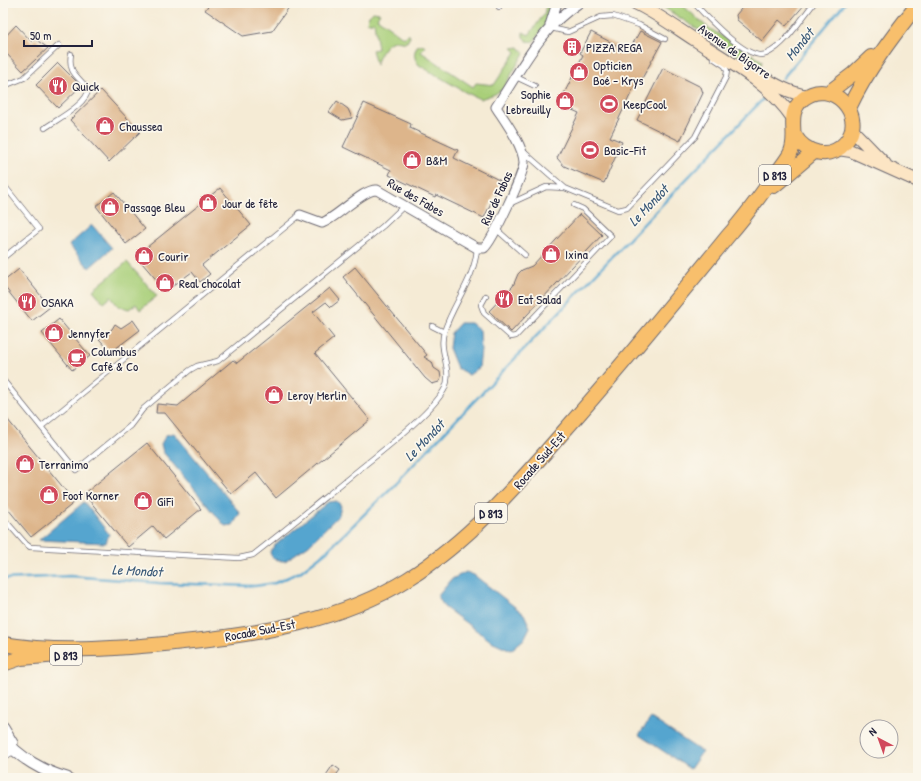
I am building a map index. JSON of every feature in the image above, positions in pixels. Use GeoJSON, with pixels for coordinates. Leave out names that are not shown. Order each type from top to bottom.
{"type":"FeatureCollection","features":[{"type":"Feature","properties":{"kind":"main road","name":"Avenue de Bigorre"},"geometry":{"type":"LineString","coordinates":[[635,3],[651,7],[748,69],[782,88],[796,94],[808,96]]}},
{"type":"Feature","properties":{"kind":"main road"},"geometry":{"type":"LineString","coordinates":[[849,108],[859,86],[888,42],[918,4]]}},
{"type":"Feature","properties":{"kind":"main road","name":"Avenue de Bigorre"},"geometry":{"type":"LineString","coordinates":[[651,7],[761,84],[782,103],[792,117]]}},
{"type":"Feature","properties":{"kind":"main road"},"geometry":{"type":"LineString","coordinates":[[828,93],[853,74],[888,42]]}},
{"type":"Feature","properties":{"kind":"main road"},"geometry":{"type":"LineString","coordinates":[[821,92],[828,93],[844,101],[849,108],[853,122],[852,130],[849,138],[838,149],[830,152],[814,152],[802,146],[795,136],[792,117],[798,104],[808,96],[821,92]]}},
{"type":"Feature","properties":{"kind":"main road"},"geometry":{"type":"LineString","coordinates":[[852,130],[893,172]]}},
{"type":"Feature","properties":{"kind":"main road","name":"Rocade Sud-Est"},"geometry":{"type":"LineString","coordinates":[[3,664],[21,658],[97,652],[129,647],[243,635],[303,622],[355,605],[406,580],[448,551],[503,501],[616,372],[749,211],[790,154],[795,136]]}},
{"type":"Feature","properties":{"kind":"main road"},"geometry":{"type":"LineString","coordinates":[[838,149],[851,151],[893,172],[918,181]]}},
{"type":"Feature","properties":{"kind":"main road","name":"Rocade Sud-Est"},"geometry":{"type":"LineString","coordinates":[[749,211],[781,179],[814,152]]}},
{"type":"Feature","properties":{"kind":"main road","name":"Rocade Sud-Est"},"geometry":{"type":"LineString","coordinates":[[3,644],[19,647],[59,648],[129,647]]}},
{"type":"Feature","properties":{"kind":"street","name":"Rue de Fabas"},"geometry":{"type":"LineString","coordinates":[[549,28],[557,3]]}},
{"type":"Feature","properties":{"kind":"street","name":"Rue de Fabas"},"geometry":{"type":"LineString","coordinates":[[477,248],[480,249],[487,246],[509,204],[523,170],[524,162],[520,149],[496,107],[549,28],[566,11],[579,3]]}},
{"type":"Feature","properties":{"kind":"street","name":"Rue des Fabes"},"geometry":{"type":"LineString","coordinates":[[300,215],[317,222],[330,220],[366,193],[374,190],[380,191],[477,248]]}},
{"type":"Feature","properties":{"kind":"street"},"geometry":{"type":"LineString","coordinates":[[3,728],[17,750]]}},
{"type":"Feature","properties":{"kind":"street"},"geometry":{"type":"LineString","coordinates":[[3,738],[34,764],[54,775],[67,778]]}},
{"type":"Feature","properties":{"kind":"lane"},"geometry":{"type":"LineString","coordinates":[[694,3],[724,33],[749,53],[759,56],[766,54],[783,40],[814,3]]}},
{"type":"Feature","properties":{"kind":"lane"},"geometry":{"type":"LineString","coordinates":[[520,149],[565,188],[618,210],[627,208],[695,137],[726,77],[727,71],[725,66],[684,38],[651,7]]}},
{"type":"Feature","properties":{"kind":"lane"},"geometry":{"type":"LineString","coordinates":[[549,28],[568,32],[601,17],[613,16],[639,25],[665,39]]}},
{"type":"Feature","properties":{"kind":"lane"},"geometry":{"type":"LineString","coordinates":[[9,84],[24,78],[59,45]]}},
{"type":"Feature","properties":{"kind":"lane"},"geometry":{"type":"LineString","coordinates":[[45,128],[81,103],[88,92],[88,89],[71,70],[69,64],[71,54]]}},
{"type":"Feature","properties":{"kind":"lane"},"geometry":{"type":"LineString","coordinates":[[516,77],[535,86]]}},
{"type":"Feature","properties":{"kind":"lane"},"geometry":{"type":"LineString","coordinates":[[3,184],[39,228],[3,258]]}},
{"type":"Feature","properties":{"kind":"lane"},"geometry":{"type":"LineString","coordinates":[[509,204],[546,187],[565,188]]}},
{"type":"Feature","properties":{"kind":"lane"},"geometry":{"type":"LineString","coordinates":[[3,380],[76,470],[130,426],[143,409],[163,392],[197,366],[218,360],[383,226],[405,205]]}},
{"type":"Feature","properties":{"kind":"lane"},"geometry":{"type":"LineString","coordinates":[[486,296],[481,305],[484,313],[511,337],[516,336],[611,236],[588,213],[574,205]]}},
{"type":"Feature","properties":{"kind":"lane"},"geometry":{"type":"LineString","coordinates":[[41,427],[300,215]]}},
{"type":"Feature","properties":{"kind":"lane"},"geometry":{"type":"LineString","coordinates":[[496,229],[525,255]]}},
{"type":"Feature","properties":{"kind":"lane"},"geometry":{"type":"LineString","coordinates":[[3,518],[30,547],[239,558],[253,555],[396,441],[433,404],[444,390],[448,379],[442,347],[444,332],[476,262],[477,248]]}},
{"type":"Feature","properties":{"kind":"lane"},"geometry":{"type":"LineString","coordinates":[[432,326],[444,332]]}},
{"type":"Feature","properties":{"kind":"lane"},"geometry":{"type":"LineString","coordinates":[[3,758],[17,750]]}},
{"type":"Feature","properties":{"kind":"green space"},"geometry":{"type":"Polygon","coordinates":[[[541,3],[554,3],[550,18],[535,40],[532,42],[527,41],[523,37],[523,32],[529,35],[544,14],[546,6],[541,3]]]}},
{"type":"Feature","properties":{"kind":"green space"},"geometry":{"type":"Polygon","coordinates":[[[657,3],[680,3],[706,26],[762,61],[760,70],[657,3]]]}},
{"type":"Feature","properties":{"kind":"green space"},"geometry":{"type":"Polygon","coordinates":[[[373,12],[380,13],[377,18],[404,38],[408,33],[410,37],[407,42],[395,41],[388,44],[382,50],[376,65],[372,50],[378,49],[374,22],[367,23],[368,17],[373,12]]]}},
{"type":"Feature","properties":{"kind":"green space"},"geometry":{"type":"Polygon","coordinates":[[[417,46],[425,46],[421,52],[473,87],[476,83],[494,85],[516,52],[512,48],[519,47],[524,53],[503,89],[495,94],[480,99],[419,65],[415,58],[415,51],[417,46]]]}},
{"type":"Feature","properties":{"kind":"green space"},"geometry":{"type":"Polygon","coordinates":[[[127,262],[157,296],[140,310],[136,304],[129,309],[118,306],[111,297],[104,303],[93,290],[127,262]]]}},
{"type":"Feature","properties":{"kind":"water"},"geometry":{"type":"Polygon","coordinates":[[[92,225],[112,248],[89,268],[69,245],[92,225]]]}},
{"type":"Feature","properties":{"kind":"water"},"geometry":{"type":"Polygon","coordinates":[[[460,323],[471,323],[480,330],[481,350],[479,368],[469,375],[457,368],[449,348],[451,333],[460,323]]]}},
{"type":"Feature","properties":{"kind":"water"},"geometry":{"type":"Polygon","coordinates":[[[174,433],[240,513],[233,525],[225,526],[163,452],[161,444],[166,435],[174,433]]]}},
{"type":"Feature","properties":{"kind":"water"},"geometry":{"type":"Polygon","coordinates":[[[337,501],[341,506],[339,515],[309,545],[285,561],[273,558],[270,552],[274,546],[328,502],[337,501]]]}},
{"type":"Feature","properties":{"kind":"water"},"geometry":{"type":"Polygon","coordinates":[[[84,502],[109,534],[106,543],[39,540],[84,502]]]}},
{"type":"Feature","properties":{"kind":"water"},"geometry":{"type":"Polygon","coordinates":[[[466,572],[474,575],[524,614],[530,627],[524,639],[511,650],[491,641],[444,607],[438,596],[452,579],[466,572]]]}},
{"type":"Feature","properties":{"kind":"water"},"geometry":{"type":"Polygon","coordinates":[[[651,718],[702,752],[690,769],[639,735],[651,718]]]}},
{"type":"Feature","properties":{"kind":"building"},"geometry":{"type":"Polygon","coordinates":[[[210,3],[292,3],[272,31],[243,36],[205,10],[210,3]]]}},
{"type":"Feature","properties":{"kind":"building"},"geometry":{"type":"Polygon","coordinates":[[[746,3],[806,3],[786,26],[779,20],[762,41],[737,20],[736,15],[746,3]]]}},
{"type":"Feature","properties":{"kind":"building"},"geometry":{"type":"Polygon","coordinates":[[[16,25],[32,42],[35,39],[48,48],[23,71],[3,50],[3,39],[16,25]]]}},
{"type":"Feature","properties":{"kind":"building"},"geometry":{"type":"Polygon","coordinates":[[[640,31],[662,42],[639,84],[636,83],[610,137],[622,142],[604,183],[564,166],[557,158],[579,113],[559,104],[583,55],[580,53],[591,32],[622,48],[632,45],[640,31]]]}},
{"type":"Feature","properties":{"kind":"building","name":"Quick"},"geometry":{"type":"Polygon","coordinates":[[[58,63],[81,86],[58,108],[36,85],[58,63]]]}},
{"type":"Feature","properties":{"kind":"building"},"geometry":{"type":"Polygon","coordinates":[[[663,68],[701,87],[703,93],[680,141],[637,120],[663,68]]]}},
{"type":"Feature","properties":{"kind":"building","name":"Chaussea"},"geometry":{"type":"Polygon","coordinates":[[[101,90],[140,132],[109,162],[70,120],[101,90]]]}},
{"type":"Feature","properties":{"kind":"building"},"geometry":{"type":"Polygon","coordinates":[[[337,101],[348,109],[352,118],[342,120],[329,112],[337,101]]]}},
{"type":"Feature","properties":{"kind":"building","name":"B&M"},"geometry":{"type":"Polygon","coordinates":[[[364,103],[411,124],[410,128],[458,150],[454,158],[501,181],[484,218],[389,175],[391,170],[343,147],[364,103]]]}},
{"type":"Feature","properties":{"kind":"building"},"geometry":{"type":"Polygon","coordinates":[[[220,188],[251,225],[202,265],[210,274],[200,282],[192,272],[166,291],[136,256],[220,188]]]}},
{"type":"Feature","properties":{"kind":"building"},"geometry":{"type":"Polygon","coordinates":[[[114,192],[145,229],[126,244],[96,206],[114,192]]]}},
{"type":"Feature","properties":{"kind":"building"},"geometry":{"type":"Polygon","coordinates":[[[580,214],[602,235],[511,332],[489,311],[513,286],[518,274],[522,270],[532,266],[580,214]]]}},
{"type":"Feature","properties":{"kind":"building"},"geometry":{"type":"Polygon","coordinates":[[[355,267],[427,355],[424,357],[432,362],[434,368],[440,372],[441,378],[439,382],[432,384],[425,378],[343,277],[355,267]]]}},
{"type":"Feature","properties":{"kind":"building"},"geometry":{"type":"Polygon","coordinates":[[[19,269],[50,307],[32,321],[3,285],[3,282],[19,269]]]}},
{"type":"Feature","properties":{"kind":"building","name":"Leroy Merlin"},"geometry":{"type":"Polygon","coordinates":[[[330,288],[340,300],[331,307],[326,302],[313,312],[334,338],[315,353],[370,420],[276,498],[256,473],[231,494],[165,413],[156,413],[157,404],[178,406],[233,360],[237,363],[330,288]]]}},
{"type":"Feature","properties":{"kind":"building"},"geometry":{"type":"Polygon","coordinates":[[[59,319],[90,356],[72,370],[42,333],[59,319]]]}},
{"type":"Feature","properties":{"kind":"building"},"geometry":{"type":"Polygon","coordinates":[[[133,320],[140,330],[111,352],[99,339],[112,329],[115,324],[121,328],[133,320]]]}},
{"type":"Feature","properties":{"kind":"building"},"geometry":{"type":"Polygon","coordinates":[[[3,414],[75,502],[31,537],[3,503],[3,414]]]}},
{"type":"Feature","properties":{"kind":"building","name":"GiFi"},"geometry":{"type":"Polygon","coordinates":[[[147,443],[201,509],[164,539],[153,526],[128,547],[84,494],[147,443]]]}},
{"type":"Feature","properties":{"kind":"building"},"geometry":{"type":"Polygon","coordinates":[[[333,765],[340,770],[334,778],[324,778],[333,765]]]}},
{"type":"Feature","properties":{"kind":"waterway","name":"Mondot"},"geometry":{"type":"LineString","coordinates":[[783,78],[845,3]]}},
{"type":"Feature","properties":{"kind":"waterway","name":"Le Mondot"},"geometry":{"type":"LineString","coordinates":[[3,579],[70,576],[159,583],[255,586],[275,583],[300,572],[327,551],[395,484],[764,98]]}},
{"type":"Feature","properties":{"kind":"place","name":"PIZZA REGA"},"geometry":{"type":"Point","coordinates":[572,47]}},
{"type":"Feature","properties":{"kind":"place","name":"Opticien Boé - Krys"},"geometry":{"type":"Point","coordinates":[579,72]}},
{"type":"Feature","properties":{"kind":"place","name":"Quick"},"geometry":{"type":"Point","coordinates":[58,86]}},
{"type":"Feature","properties":{"kind":"place","name":"Sophie Lebreuilly"},"geometry":{"type":"Point","coordinates":[565,101]}},
{"type":"Feature","properties":{"kind":"place","name":"KeepCool"},"geometry":{"type":"Point","coordinates":[609,104]}},
{"type":"Feature","properties":{"kind":"place","name":"Chaussea"},"geometry":{"type":"Point","coordinates":[105,126]}},
{"type":"Feature","properties":{"kind":"place","name":"Basic-Fit"},"geometry":{"type":"Point","coordinates":[590,150]}},
{"type":"Feature","properties":{"kind":"place","name":"B&M"},"geometry":{"type":"Point","coordinates":[412,160]}},
{"type":"Feature","properties":{"kind":"place","name":"Jour de fête"},"geometry":{"type":"Point","coordinates":[208,203]}},
{"type":"Feature","properties":{"kind":"place","name":"Passage Bleu"},"geometry":{"type":"Point","coordinates":[110,207]}},
{"type":"Feature","properties":{"kind":"place","name":"Ixina"},"geometry":{"type":"Point","coordinates":[551,254]}},
{"type":"Feature","properties":{"kind":"place","name":"Courir"},"geometry":{"type":"Point","coordinates":[144,256]}},
{"type":"Feature","properties":{"kind":"place","name":"Real chocolat"},"geometry":{"type":"Point","coordinates":[165,283]}},
{"type":"Feature","properties":{"kind":"place","name":"Eat Salad"},"geometry":{"type":"Point","coordinates":[504,299]}},
{"type":"Feature","properties":{"kind":"place","name":"OSAKA"},"geometry":{"type":"Point","coordinates":[27,302]}},
{"type":"Feature","properties":{"kind":"place","name":"Jennyfer"},"geometry":{"type":"Point","coordinates":[54,333]}},
{"type":"Feature","properties":{"kind":"place","name":"Columbus Café & Co"},"geometry":{"type":"Point","coordinates":[77,358]}},
{"type":"Feature","properties":{"kind":"place","name":"Leroy Merlin"},"geometry":{"type":"Point","coordinates":[274,395]}},
{"type":"Feature","properties":{"kind":"place","name":"Terranimo"},"geometry":{"type":"Point","coordinates":[25,464]}},
{"type":"Feature","properties":{"kind":"place","name":"Foot Korner"},"geometry":{"type":"Point","coordinates":[49,495]}},
{"type":"Feature","properties":{"kind":"place","name":"GiFi"},"geometry":{"type":"Point","coordinates":[143,501]}}]}
